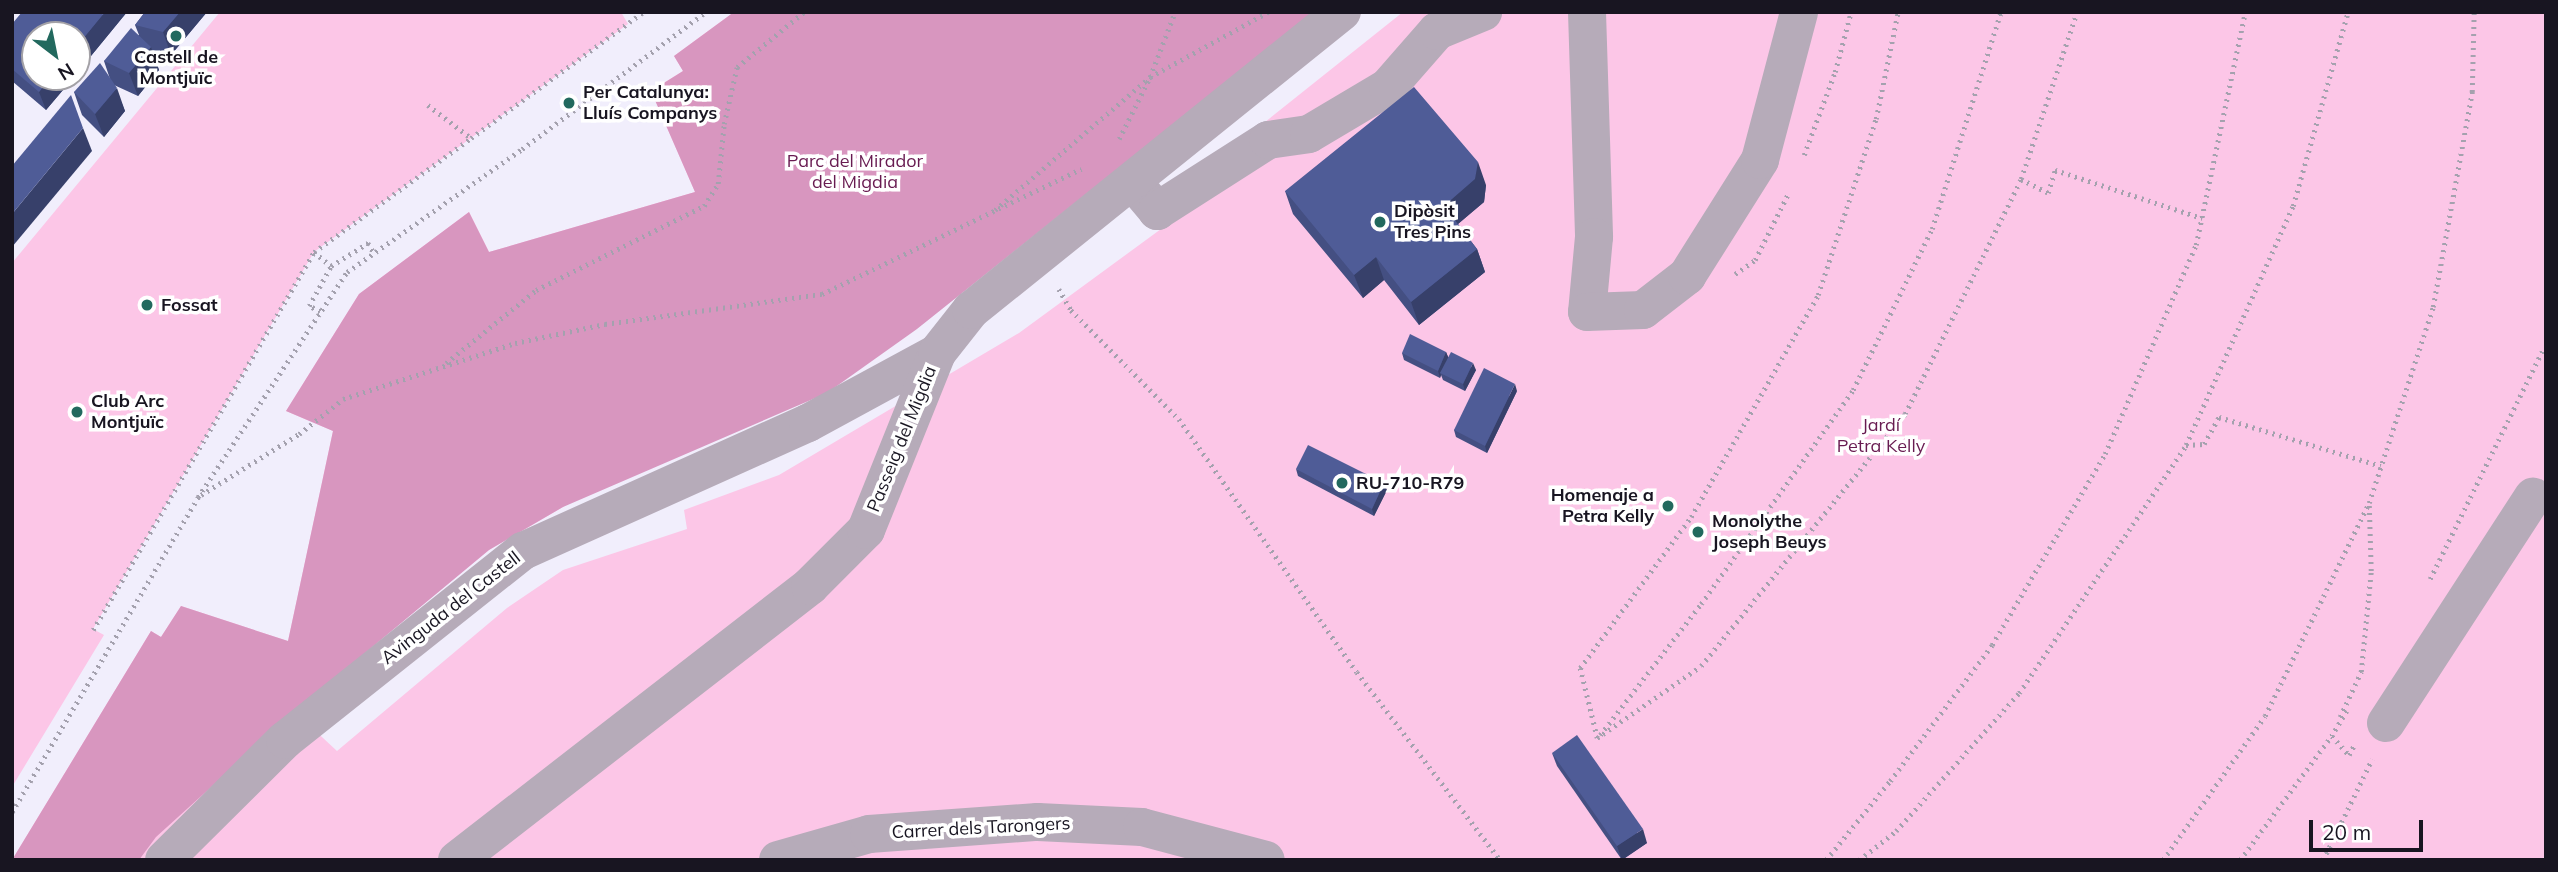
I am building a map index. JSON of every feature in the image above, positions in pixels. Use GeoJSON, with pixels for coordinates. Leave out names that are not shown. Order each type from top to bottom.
{"type":"FeatureCollection","features":[{"type":"Feature","properties":{"kind":"street","name":"Passeig del Migdia"},"geometry":{"type":"LineString","coordinates":[[457,860],[810,586],[866,530],[937,353],[971,310],[1342,12]]}},
{"type":"Feature","properties":{"kind":"street"},"geometry":{"type":"LineString","coordinates":[[1133,182],[1157,211],[1268,140],[1309,134],[1388,87],[1437,32],[1483,12]]}},
{"type":"Feature","properties":{"kind":"street"},"geometry":{"type":"LineString","coordinates":[[1587,12],[1594,237],[1587,312],[1643,310],[1687,276],[1760,160],[1799,12]]}},
{"type":"Feature","properties":{"kind":"street","name":"Avinguda del Castell"},"geometry":{"type":"LineString","coordinates":[[164,860],[285,740],[523,551],[808,423],[937,353]]}},
{"type":"Feature","properties":{"kind":"street"},"geometry":{"type":"LineString","coordinates":[[2386,723],[2533,497]]}},
{"type":"Feature","properties":{"kind":"street","name":"Carrer dels Tarongers"},"geometry":{"type":"LineString","coordinates":[[779,860],[869,834],[1038,822],[1142,827],[1266,860]]}},
{"type":"Feature","properties":{"kind":"path"},"geometry":{"type":"LineString","coordinates":[[93,630],[314,252],[643,12]]}},
{"type":"Feature","properties":{"kind":"path"},"geometry":{"type":"LineString","coordinates":[[12,812],[198,497],[346,272],[706,12]]}},
{"type":"Feature","properties":{"kind":"path"},"geometry":{"type":"LineString","coordinates":[[442,366],[536,290],[704,206],[718,184],[724,124],[737,67],[804,12]]}},
{"type":"Feature","properties":{"kind":"path"},"geometry":{"type":"LineString","coordinates":[[1133,182],[1111,155],[1150,77],[1175,12]]}},
{"type":"Feature","properties":{"kind":"path"},"geometry":{"type":"LineString","coordinates":[[990,214],[1150,77],[1268,12]]}},
{"type":"Feature","properties":{"kind":"path"},"geometry":{"type":"LineString","coordinates":[[1597,738],[1580,668],[1691,517],[1818,295],[1876,119],[1898,12]]}},
{"type":"Feature","properties":{"kind":"path"},"geometry":{"type":"LineString","coordinates":[[1597,738],[1701,604],[1853,390],[1932,229],[2001,12]]}},
{"type":"Feature","properties":{"kind":"path"},"geometry":{"type":"LineString","coordinates":[[1597,738],[1702,666],[1905,414],[2021,179],[2077,12]]}},
{"type":"Feature","properties":{"kind":"path"},"geometry":{"type":"LineString","coordinates":[[1826,860],[1890,781],[1992,645],[2098,466],[2196,245],[2245,12]]}},
{"type":"Feature","properties":{"kind":"path"},"geometry":{"type":"LineString","coordinates":[[1859,860],[1896,831],[2019,693],[2186,444],[2293,206],[2348,12]]}},
{"type":"Feature","properties":{"kind":"path"},"geometry":{"type":"LineString","coordinates":[[2163,860],[2265,716],[2369,503],[2433,307],[2472,92],[2474,12]]}},
{"type":"Feature","properties":{"kind":"path"},"geometry":{"type":"LineString","coordinates":[[428,105],[471,138]]}},
{"type":"Feature","properties":{"kind":"path"},"geometry":{"type":"LineString","coordinates":[[198,497],[299,434],[343,399],[515,343],[605,324],[822,294],[1087,166]]}},
{"type":"Feature","properties":{"kind":"path"},"geometry":{"type":"LineString","coordinates":[[2021,179],[2048,193],[2055,170],[2202,218]]}},
{"type":"Feature","properties":{"kind":"path"},"geometry":{"type":"LineString","coordinates":[[320,312],[309,306],[331,266],[368,243],[374,253]]}},
{"type":"Feature","properties":{"kind":"path"},"geometry":{"type":"LineString","coordinates":[[314,252],[331,266]]}},
{"type":"Feature","properties":{"kind":"path"},"geometry":{"type":"LineString","coordinates":[[1055,281],[1071,310],[1180,419],[1357,672],[1500,860]]}},
{"type":"Feature","properties":{"kind":"path"},"geometry":{"type":"LineString","coordinates":[[2186,444],[2204,444],[2219,417],[2381,466]]}},
{"type":"Feature","properties":{"kind":"path"},"geometry":{"type":"LineString","coordinates":[[2241,860],[2332,736],[2361,671],[2371,571],[2369,503]]}},
{"type":"Feature","properties":{"kind":"green space","name":"Fossat"},"geometry":{"type":"Polygon","coordinates":[[[220,12],[621,12],[628,24],[314,252],[93,629],[104,635],[12,787],[12,263],[220,12]]]}},
{"type":"Feature","properties":{"kind":"green space","name":"Jardí Petra Kelly"},"geometry":{"type":"Polygon","coordinates":[[[734,12],[1314,12],[563,507],[489,550],[294,711],[337,751],[507,608],[563,570],[687,529],[684,510],[779,475],[1019,333],[1217,188],[1225,154],[1403,12],[2546,12],[2546,850],[2543,860],[12,860],[151,631],[161,637],[181,606],[288,641],[333,431],[286,411],[359,294],[469,212],[489,252],[695,192],[651,91],[683,71],[674,56],[734,12]]]}},
{"type":"Feature","properties":{"kind":"green space","name":"Parc del Mirador del Migdia"},"geometry":{"type":"Polygon","coordinates":[[[734,12],[1314,12],[917,329],[827,393],[563,507],[489,550],[294,712],[156,837],[139,860],[12,860],[151,631],[161,637],[181,606],[288,641],[333,431],[286,411],[359,294],[469,212],[489,252],[695,192],[651,91],[683,71],[674,56],[734,12]]]}},
{"type":"Feature","properties":{"kind":"building"},"geometry":{"type":"Polygon","coordinates":[[[22,12],[105,12],[91,29],[91,21],[21,21],[21,77],[12,69],[12,24],[22,12]]]}},
{"type":"Feature","properties":{"kind":"building"},"geometry":{"type":"Polygon","coordinates":[[[145,12],[180,12],[163,32],[135,25],[145,12]]]}},
{"type":"Feature","properties":{"kind":"building"},"geometry":{"type":"Polygon","coordinates":[[[131,28],[151,47],[129,73],[104,61],[131,28]]]}},
{"type":"Feature","properties":{"kind":"building"},"geometry":{"type":"Polygon","coordinates":[[[100,63],[117,88],[95,114],[74,92],[91,91],[91,73],[100,63]]]}},
{"type":"Feature","properties":{"kind":"building","name":"Dipòsit Tres Pins"},"geometry":{"type":"Polygon","coordinates":[[[1414,87],[1478,162],[1475,179],[1444,206],[1477,249],[1411,302],[1376,257],[1354,275],[1285,191],[1414,87]]]}},
{"type":"Feature","properties":{"kind":"building"},"geometry":{"type":"Polygon","coordinates":[[[71,95],[83,128],[12,214],[12,166],[71,95]]]}},
{"type":"Feature","properties":{"kind":"building"},"geometry":{"type":"Polygon","coordinates":[[[1410,334],[1446,352],[1438,371],[1402,353],[1410,334]]]}},
{"type":"Feature","properties":{"kind":"building"},"geometry":{"type":"Polygon","coordinates":[[[1451,352],[1473,363],[1463,384],[1440,373],[1451,352]]]}},
{"type":"Feature","properties":{"kind":"building"},"geometry":{"type":"Polygon","coordinates":[[[1484,368],[1515,384],[1485,446],[1454,430],[1484,368]]]}},
{"type":"Feature","properties":{"kind":"building","name":"RU-710-R79"},"geometry":{"type":"Polygon","coordinates":[[[1308,445],[1384,483],[1372,509],[1296,469],[1308,445]]]}},
{"type":"Feature","properties":{"kind":"building"},"geometry":{"type":"Polygon","coordinates":[[[1577,735],[1643,829],[1617,846],[1552,753],[1577,735]]]}},
{"type":"Feature","properties":{"kind":"place","name":"Castell de Montjuïc"},"geometry":{"type":"Point","coordinates":[176,36]}},
{"type":"Feature","properties":{"kind":"place","name":"Per Catalunya: Lluís Companys"},"geometry":{"type":"Point","coordinates":[569,103]}},
{"type":"Feature","properties":{"kind":"place","name":"Dipòsit Tres Pins"},"geometry":{"type":"Point","coordinates":[1380,222]}},
{"type":"Feature","properties":{"kind":"place","name":"Fossat"},"geometry":{"type":"Point","coordinates":[147,305]}},
{"type":"Feature","properties":{"kind":"place","name":"Club Arc Montjuïc"},"geometry":{"type":"Point","coordinates":[77,412]}},
{"type":"Feature","properties":{"kind":"place","name":"RU-710-R79"},"geometry":{"type":"Point","coordinates":[1342,483]}},
{"type":"Feature","properties":{"kind":"place","name":"Homenaje a Petra Kelly"},"geometry":{"type":"Point","coordinates":[1668,506]}},
{"type":"Feature","properties":{"kind":"place","name":"Monolythe Joseph Beuys"},"geometry":{"type":"Point","coordinates":[1698,532]}}]}
